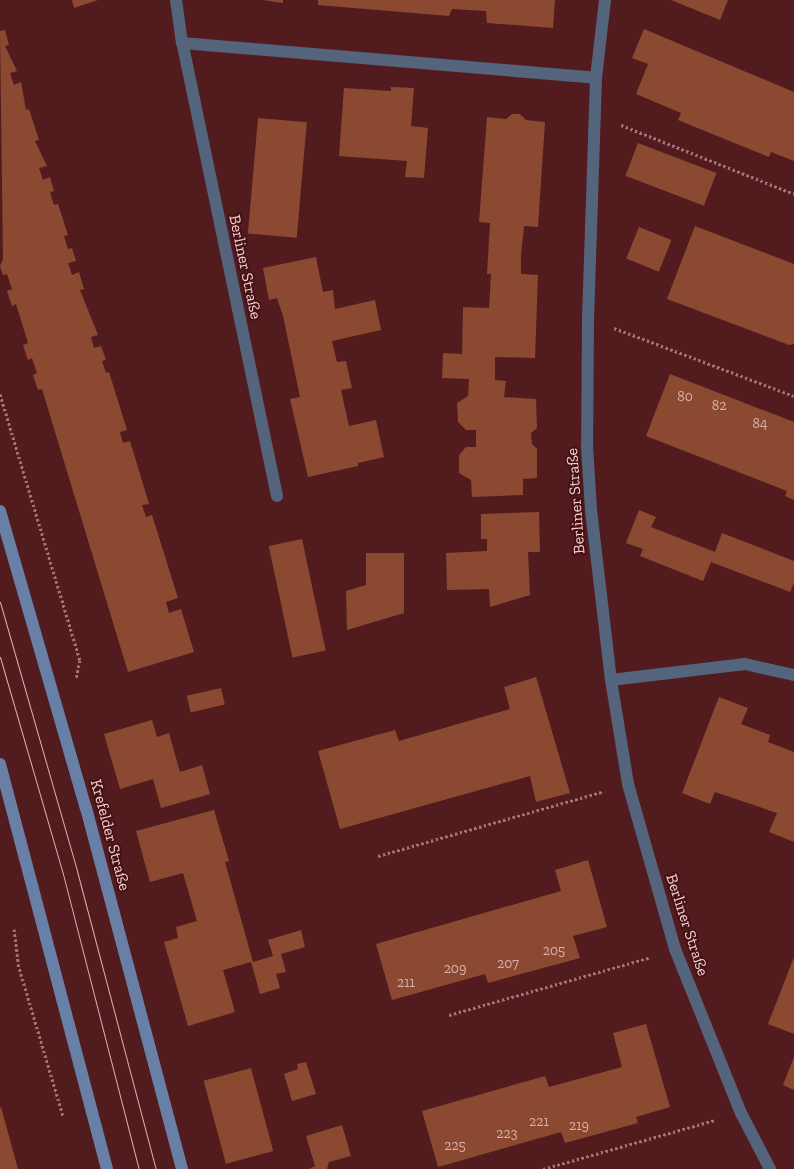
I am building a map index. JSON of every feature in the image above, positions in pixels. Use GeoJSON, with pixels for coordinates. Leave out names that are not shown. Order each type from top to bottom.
{"type":"FeatureCollection","features":[{"type":"Feature","properties":{"kind":"main road","name":"Krefelder Straße"},"geometry":{"type":"LineString","coordinates":[[0,511],[86,808],[182,1169]]}},
{"type":"Feature","properties":{"kind":"main road"},"geometry":{"type":"LineString","coordinates":[[0,764],[107,1169]]}},
{"type":"Feature","properties":{"kind":"street","name":"Berliner Straße"},"geometry":{"type":"LineString","coordinates":[[176,0],[182,43],[277,496]]}},
{"type":"Feature","properties":{"kind":"street","name":"Berliner Straße"},"geometry":{"type":"LineString","coordinates":[[605,0],[596,78],[588,318],[587,446],[591,510],[611,680],[628,784],[675,949],[741,1113],[770,1169]]}},
{"type":"Feature","properties":{"kind":"street"},"geometry":{"type":"LineString","coordinates":[[182,43],[596,78]]}},
{"type":"Feature","properties":{"kind":"street"},"geometry":{"type":"LineString","coordinates":[[611,680],[745,664],[794,675]]}},
{"type":"Feature","properties":{"kind":"path"},"geometry":{"type":"LineString","coordinates":[[595,115],[794,194]]}},
{"type":"Feature","properties":{"kind":"path"},"geometry":{"type":"LineString","coordinates":[[588,318],[794,396]]}},
{"type":"Feature","properties":{"kind":"path"},"geometry":{"type":"LineString","coordinates":[[378,856],[628,784]]}},
{"type":"Feature","properties":{"kind":"path"},"geometry":{"type":"LineString","coordinates":[[449,1015],[675,949]]}},
{"type":"Feature","properties":{"kind":"path"},"geometry":{"type":"LineString","coordinates":[[542,1169],[741,1113]]}},
{"type":"Feature","properties":{"kind":"building"},"geometry":{"type":"Polygon","coordinates":[[[72,0],[98,0],[74,8],[72,0]]]}},
{"type":"Feature","properties":{"kind":"building"},"geometry":{"type":"Polygon","coordinates":[[[263,0],[283,0],[283,3],[263,0]]]}},
{"type":"Feature","properties":{"kind":"building"},"geometry":{"type":"Polygon","coordinates":[[[318,0],[555,0],[553,28],[487,23],[486,11],[452,9],[449,16],[318,5],[318,0]]]}},
{"type":"Feature","properties":{"kind":"building"},"geometry":{"type":"Polygon","coordinates":[[[671,0],[728,0],[720,20],[671,0]]]}},
{"type":"Feature","properties":{"kind":"building"},"geometry":{"type":"Polygon","coordinates":[[[644,29],[794,92],[794,161],[771,152],[769,157],[678,120],[681,113],[636,94],[648,64],[632,58],[644,29]]]}},
{"type":"Feature","properties":{"kind":"building"},"geometry":{"type":"Polygon","coordinates":[[[5,30],[9,45],[5,46],[17,71],[10,73],[14,85],[21,82],[26,110],[29,109],[39,140],[35,141],[47,166],[39,168],[43,180],[50,177],[54,191],[50,192],[54,205],[58,204],[68,235],[64,236],[68,249],[72,248],[76,261],[68,263],[72,275],[79,272],[84,289],[80,290],[98,335],[91,337],[94,348],[101,346],[106,360],[102,361],[106,373],[109,372],[127,430],[120,432],[123,443],[130,441],[149,504],[142,505],[146,517],[152,515],[178,598],[166,602],[169,613],[181,609],[194,652],[128,672],[42,389],[38,390],[33,375],[37,373],[32,358],[28,360],[23,345],[28,343],[16,304],[12,306],[7,291],[12,289],[7,274],[3,275],[0,266],[3,259],[0,31],[5,30]]]}},
{"type":"Feature","properties":{"kind":"building"},"geometry":{"type":"Polygon","coordinates":[[[391,87],[414,88],[411,126],[428,128],[424,178],[405,177],[407,161],[339,156],[344,88],[391,91],[391,87]]]}},
{"type":"Feature","properties":{"kind":"building"},"geometry":{"type":"Polygon","coordinates":[[[512,114],[520,114],[526,120],[545,122],[538,227],[524,226],[521,256],[521,274],[538,275],[535,358],[495,357],[495,380],[506,381],[504,397],[536,399],[537,428],[531,433],[532,444],[537,449],[537,478],[523,479],[523,495],[472,497],[471,480],[459,473],[459,455],[466,447],[476,447],[476,430],[466,430],[458,422],[457,403],[468,396],[469,379],[442,378],[443,353],[462,354],[463,307],[489,308],[491,274],[487,274],[490,223],[479,222],[487,117],[506,119],[512,114]]]}},
{"type":"Feature","properties":{"kind":"building"},"geometry":{"type":"Polygon","coordinates":[[[258,118],[307,122],[297,238],[248,234],[258,118]]]}},
{"type":"Feature","properties":{"kind":"building"},"geometry":{"type":"Polygon","coordinates":[[[638,143],[716,173],[704,206],[625,176],[638,143]]]}},
{"type":"Feature","properties":{"kind":"building"},"geometry":{"type":"Polygon","coordinates":[[[695,226],[794,264],[794,344],[789,345],[667,299],[695,226]]]}},
{"type":"Feature","properties":{"kind":"building"},"geometry":{"type":"Polygon","coordinates":[[[639,227],[671,240],[659,272],[626,259],[639,227]]]}},
{"type":"Feature","properties":{"kind":"building"},"geometry":{"type":"Polygon","coordinates":[[[316,257],[323,292],[333,290],[335,309],[375,300],[381,330],[332,341],[337,362],[346,361],[352,388],[341,390],[349,426],[376,420],[384,457],[358,463],[358,466],[308,477],[290,399],[300,397],[283,316],[277,298],[269,300],[263,268],[316,257]]]}},
{"type":"Feature","properties":{"kind":"building"},"geometry":{"type":"Polygon","coordinates":[[[670,374],[794,422],[794,500],[785,496],[787,491],[646,436],[670,374]]]}},
{"type":"Feature","properties":{"kind":"building"},"geometry":{"type":"Polygon","coordinates":[[[639,510],[656,517],[651,527],[715,552],[722,533],[794,561],[794,583],[790,592],[711,562],[703,581],[640,556],[643,549],[626,543],[639,510]]]}},
{"type":"Feature","properties":{"kind":"building"},"geometry":{"type":"Polygon","coordinates":[[[539,512],[540,552],[528,552],[530,595],[490,607],[489,589],[447,590],[446,553],[487,551],[487,539],[481,539],[481,514],[539,512]]]}},
{"type":"Feature","properties":{"kind":"building"},"geometry":{"type":"Polygon","coordinates":[[[302,539],[326,651],[292,658],[269,546],[302,539]]]}},
{"type":"Feature","properties":{"kind":"building"},"geometry":{"type":"Polygon","coordinates":[[[366,553],[404,553],[404,613],[347,630],[346,591],[366,585],[366,553]]]}},
{"type":"Feature","properties":{"kind":"building"},"geometry":{"type":"Polygon","coordinates":[[[536,677],[570,793],[536,802],[530,776],[340,829],[318,751],[395,730],[399,741],[510,709],[504,687],[536,677]]]}},
{"type":"Feature","properties":{"kind":"building"},"geometry":{"type":"Polygon","coordinates":[[[221,688],[225,705],[191,712],[187,696],[221,688]]]}},
{"type":"Feature","properties":{"kind":"building"},"geometry":{"type":"Polygon","coordinates":[[[719,697],[748,708],[741,724],[770,735],[768,742],[794,752],[794,842],[769,832],[777,813],[715,792],[710,804],[682,793],[719,697]]]}},
{"type":"Feature","properties":{"kind":"building"},"geometry":{"type":"Polygon","coordinates":[[[152,720],[157,737],[169,733],[180,772],[202,765],[210,794],[161,808],[153,779],[120,789],[104,734],[152,720]]]}},
{"type":"Feature","properties":{"kind":"building"},"geometry":{"type":"Polygon","coordinates":[[[214,810],[229,861],[225,862],[253,962],[273,956],[268,940],[301,930],[305,947],[281,954],[286,972],[276,974],[280,988],[260,994],[251,962],[223,970],[235,1012],[188,1026],[164,942],[178,938],[176,927],[197,921],[183,873],[150,882],[136,831],[214,810]]]}},
{"type":"Feature","properties":{"kind":"building"},"geometry":{"type":"Polygon","coordinates":[[[588,860],[607,927],[573,936],[580,958],[488,983],[485,974],[392,1000],[376,944],[561,891],[555,870],[588,860]]]}},
{"type":"Feature","properties":{"kind":"building"},"geometry":{"type":"Polygon","coordinates":[[[794,957],[794,1034],[768,1024],[794,957]]]}},
{"type":"Feature","properties":{"kind":"building"},"geometry":{"type":"Polygon","coordinates":[[[646,1024],[670,1107],[636,1117],[638,1123],[565,1143],[561,1132],[438,1167],[422,1111],[545,1076],[549,1087],[622,1067],[613,1033],[646,1024]]]}},
{"type":"Feature","properties":{"kind":"building"},"geometry":{"type":"Polygon","coordinates":[[[794,1057],[794,1090],[783,1085],[794,1057]]]}},
{"type":"Feature","properties":{"kind":"building"},"geometry":{"type":"Polygon","coordinates":[[[306,1062],[316,1094],[292,1101],[284,1074],[298,1069],[297,1064],[306,1062]]]}},
{"type":"Feature","properties":{"kind":"building"},"geometry":{"type":"Polygon","coordinates":[[[251,1068],[273,1151],[226,1164],[204,1081],[251,1068]]]}},
{"type":"Feature","properties":{"kind":"building"},"geometry":{"type":"Polygon","coordinates":[[[1,1107],[18,1169],[0,1169],[1,1107]]]}},
{"type":"Feature","properties":{"kind":"building"},"geometry":{"type":"Polygon","coordinates":[[[342,1125],[351,1156],[329,1162],[327,1169],[309,1169],[315,1166],[306,1136],[342,1125]]]}},
{"type":"Feature","properties":{"kind":"tram line"},"geometry":{"type":"LineString","coordinates":[[0,602],[77,871],[156,1169]]}},
{"type":"Feature","properties":{"kind":"tram line"},"geometry":{"type":"LineString","coordinates":[[0,657],[63,874],[139,1169]]}}]}
